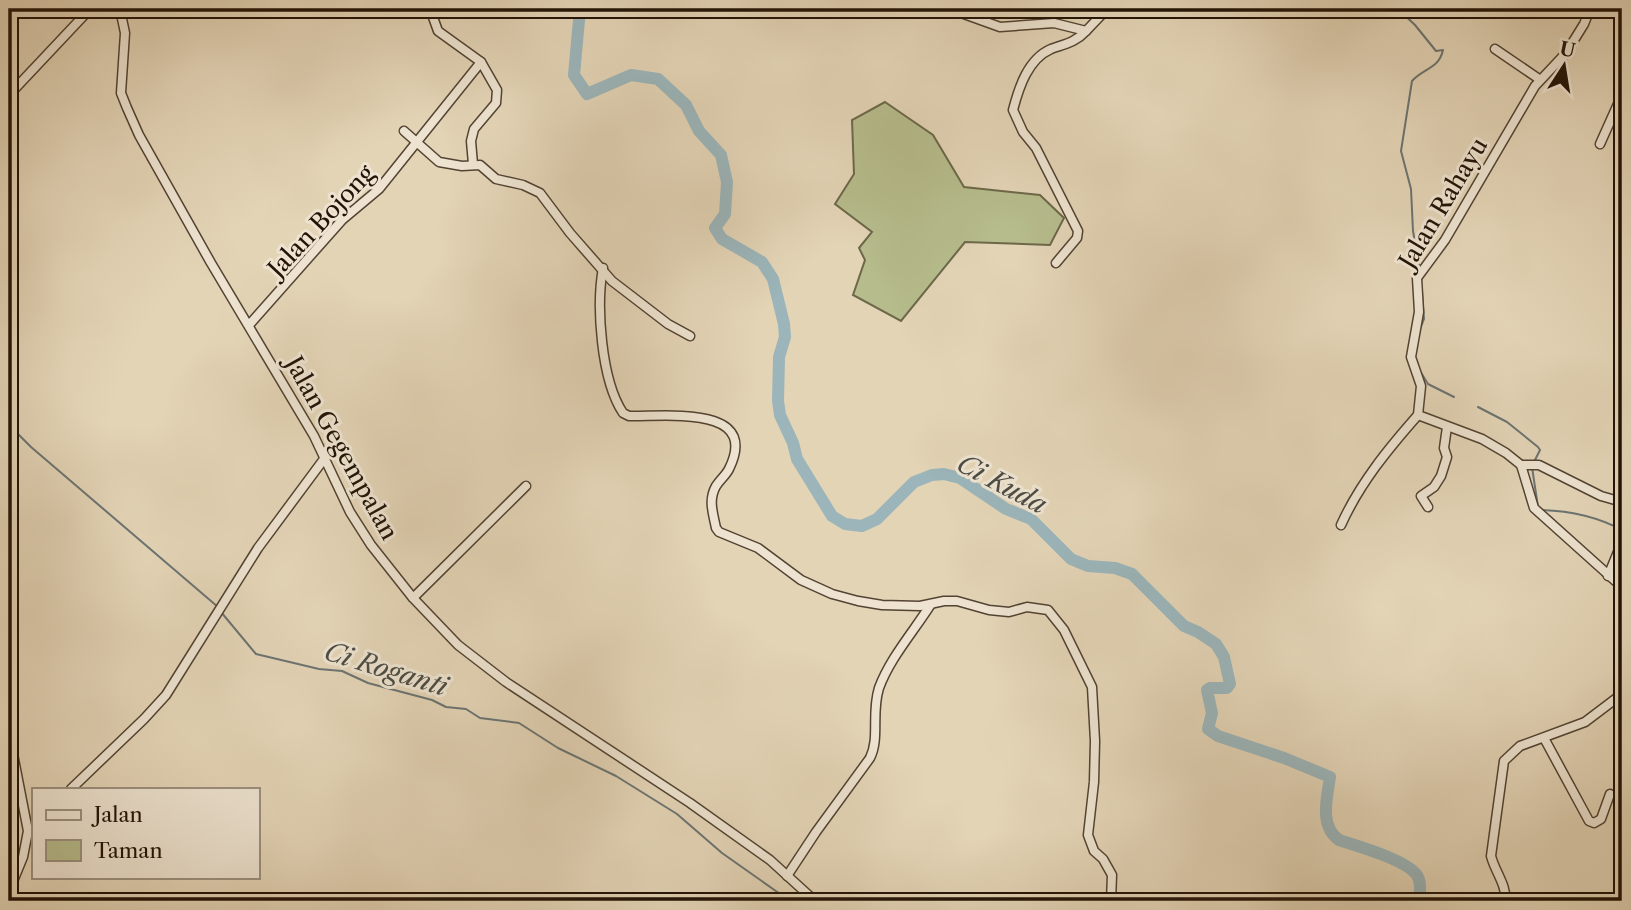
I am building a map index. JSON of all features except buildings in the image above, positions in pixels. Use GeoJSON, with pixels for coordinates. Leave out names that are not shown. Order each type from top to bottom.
{"type":"FeatureCollection","features":[{"type":"Feature","properties":{"kind":"street"},"geometry":{"type":"LineString","coordinates":[[9,95],[90,9]]}},
{"type":"Feature","properties":{"kind":"street","name":"Jalan Gegempalan"},"geometry":{"type":"LineString","coordinates":[[120,9],[125,33],[121,96],[139,135],[314,436],[356,523],[413,598],[458,645],[506,682],[690,803],[770,860],[815,901]]}},
{"type":"Feature","properties":{"kind":"street"},"geometry":{"type":"LineString","coordinates":[[430,9],[438,31],[481,62],[498,97],[492,109],[474,128],[471,141],[473,164]]}},
{"type":"Feature","properties":{"kind":"street"},"geometry":{"type":"LineString","coordinates":[[950,9],[1000,27],[1054,23],[1086,31]]}},
{"type":"Feature","properties":{"kind":"street"},"geometry":{"type":"LineString","coordinates":[[1056,263],[1077,238],[1078,231],[1036,148],[1023,132],[1013,110],[1023,78],[1037,60],[1049,50],[1074,41],[1107,9]]}},
{"type":"Feature","properties":{"kind":"street","name":"Jalan Rahayu"},"geometry":{"type":"LineString","coordinates":[[1419,415],[1422,386],[1411,357],[1412,338],[1419,312],[1416,285],[1420,272],[1445,240],[1539,79],[1566,53],[1590,9]]}},
{"type":"Feature","properties":{"kind":"street"},"geometry":{"type":"LineString","coordinates":[[1495,49],[1539,79]]}},
{"type":"Feature","properties":{"kind":"street","name":"Jalan Bojong"},"geometry":{"type":"LineString","coordinates":[[249,326],[342,219],[379,189],[481,62]]}},
{"type":"Feature","properties":{"kind":"street"},"geometry":{"type":"LineString","coordinates":[[1600,144],[1622,95]]}},
{"type":"Feature","properties":{"kind":"street"},"geometry":{"type":"LineString","coordinates":[[404,131],[439,162],[483,166],[496,179],[523,185],[540,193],[570,233],[603,268],[608,278],[677,331],[690,336]]}},
{"type":"Feature","properties":{"kind":"street"},"geometry":{"type":"LineString","coordinates":[[603,268],[600,281],[600,328],[609,379],[623,413],[629,416],[684,416],[714,420],[726,425],[735,438],[734,455],[728,472],[716,487],[712,499],[715,523],[719,531],[749,542],[792,576],[832,594],[882,605],[957,601],[1009,612],[1027,607],[1048,610],[1064,630],[1092,687],[1094,782],[1088,835],[1094,851],[1112,875],[1111,901]]}},
{"type":"Feature","properties":{"kind":"street"},"geometry":{"type":"LineString","coordinates":[[1341,525],[1353,499],[1377,464],[1419,415],[1493,444],[1521,465],[1534,508],[1622,587]]}},
{"type":"Feature","properties":{"kind":"street"},"geometry":{"type":"LineString","coordinates":[[1428,507],[1421,496],[1434,487],[1441,476],[1447,457],[1444,448],[1447,427]]}},
{"type":"Feature","properties":{"kind":"street"},"geometry":{"type":"LineString","coordinates":[[72,788],[155,708],[187,663],[279,518],[324,458]]}},
{"type":"Feature","properties":{"kind":"street"},"geometry":{"type":"LineString","coordinates":[[1521,465],[1534,464],[1601,496],[1622,502]]}},
{"type":"Feature","properties":{"kind":"street"},"geometry":{"type":"LineString","coordinates":[[413,598],[526,486]]}},
{"type":"Feature","properties":{"kind":"street"},"geometry":{"type":"LineString","coordinates":[[1608,576],[1622,542]]}},
{"type":"Feature","properties":{"kind":"street"},"geometry":{"type":"LineString","coordinates":[[787,876],[870,758],[874,749],[873,719],[879,688],[888,669],[931,604]]}},
{"type":"Feature","properties":{"kind":"street"},"geometry":{"type":"LineString","coordinates":[[9,678],[13,754],[31,829],[9,891]]}},
{"type":"Feature","properties":{"kind":"street"},"geometry":{"type":"LineString","coordinates":[[1504,901],[1505,890],[1491,856],[1502,767],[1508,755],[1514,750],[1585,722],[1622,694]]}},
{"type":"Feature","properties":{"kind":"street"},"geometry":{"type":"LineString","coordinates":[[1544,738],[1589,821],[1594,823],[1601,819],[1610,794]]}},
{"type":"Feature","properties":{"kind":"street"},"geometry":{"type":"LineString","coordinates":[[950,901],[959,901]]}},
{"type":"Feature","properties":{"kind":"green space"},"geometry":{"type":"Polygon","coordinates":[[[885,102],[933,135],[964,187],[1040,195],[1064,218],[1050,245],[965,242],[901,321],[853,295],[865,260],[859,248],[872,232],[835,204],[854,174],[852,120],[885,102]]]}},
{"type":"Feature","properties":{"kind":"waterway","name":"Ci Kuda"},"geometry":{"type":"LineString","coordinates":[[580,9],[574,75],[587,94],[631,75],[658,79],[686,105],[699,131],[721,155],[727,182],[725,214],[715,228],[722,239],[762,262],[773,279],[785,337],[779,357],[780,415],[797,459],[832,516],[845,524],[862,526],[877,519],[914,482],[932,475],[944,474],[960,478],[1006,509],[1031,519],[1071,559],[1088,566],[1115,568],[1132,574],[1184,626],[1216,644],[1224,657],[1230,684],[1227,688],[1207,690],[1212,713],[1208,729],[1218,736],[1330,777],[1326,811],[1333,834],[1339,840],[1410,868],[1419,880],[1419,901]]}},
{"type":"Feature","properties":{"kind":"waterway"},"geometry":{"type":"LineString","coordinates":[[1398,9],[1436,51],[1443,50],[1438,61],[1412,81],[1401,151],[1411,189],[1413,231],[1420,270]]}},
{"type":"Feature","properties":{"kind":"waterway"},"geometry":{"type":"LineString","coordinates":[[1419,332],[1424,319],[1422,293]]}},
{"type":"Feature","properties":{"kind":"waterway"},"geometry":{"type":"LineString","coordinates":[[1420,371],[1428,384],[1454,397]]}},
{"type":"Feature","properties":{"kind":"waterway"},"geometry":{"type":"LineString","coordinates":[[1478,407],[1507,422],[1538,447],[1540,450],[1534,462]]}},
{"type":"Feature","properties":{"kind":"waterway","name":"Ci Roganti"},"geometry":{"type":"LineString","coordinates":[[9,420],[31,447],[218,607]]}},
{"type":"Feature","properties":{"kind":"waterway"},"geometry":{"type":"LineString","coordinates":[[1532,467],[1538,507]]}},
{"type":"Feature","properties":{"kind":"waterway"},"geometry":{"type":"LineString","coordinates":[[1542,510],[1583,515],[1622,530]]}},
{"type":"Feature","properties":{"kind":"waterway","name":"Ci Roganti"},"geometry":{"type":"LineString","coordinates":[[221,612],[256,654],[319,669],[342,671],[368,683],[432,700],[446,707],[466,709],[480,718],[519,723],[558,748],[616,776],[677,814],[722,853],[790,901]]}}]}
